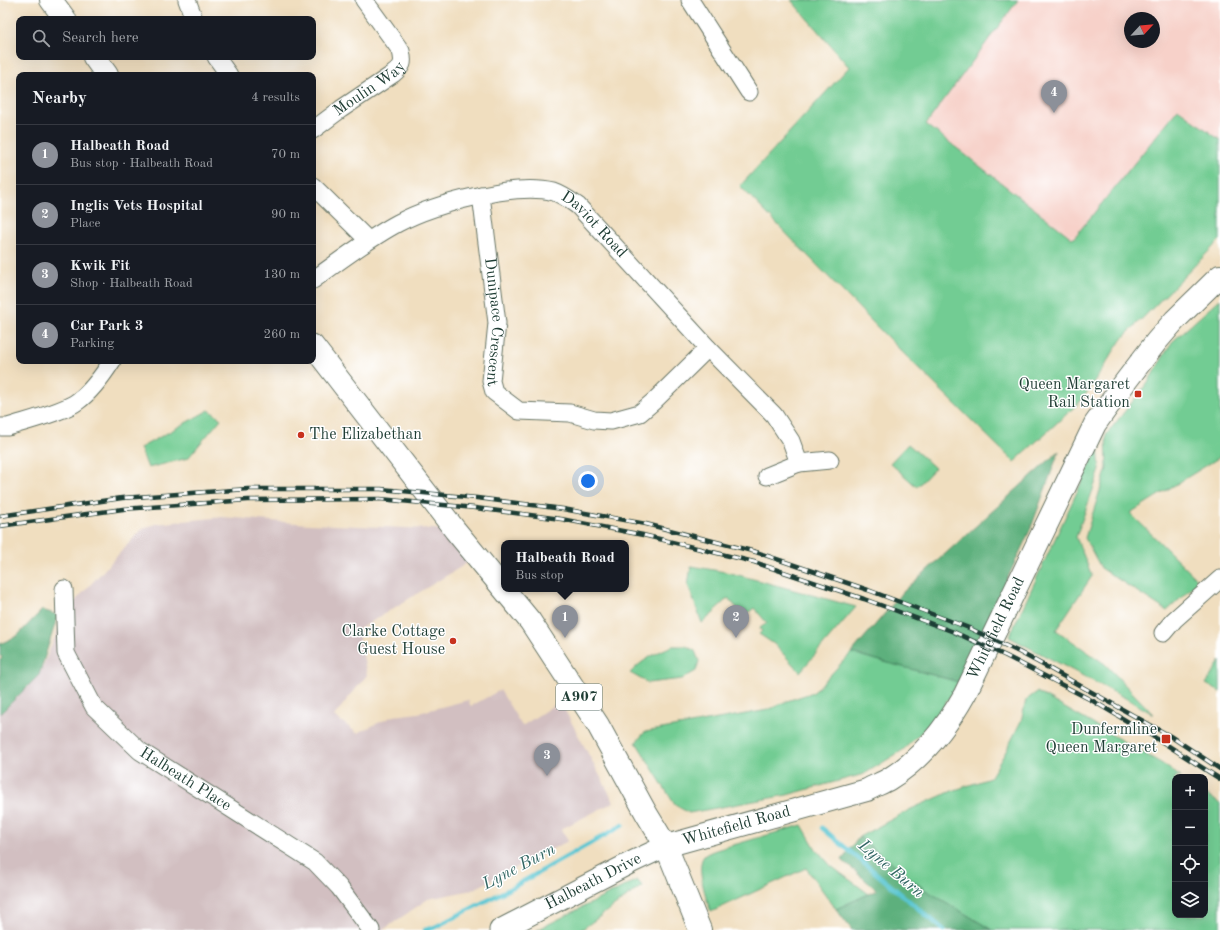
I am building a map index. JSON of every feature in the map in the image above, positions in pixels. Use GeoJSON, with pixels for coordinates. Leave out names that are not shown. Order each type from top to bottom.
{"type":"FeatureCollection","features":[{"type":"Feature","properties":{"kind":"main road"},"geometry":{"type":"LineString","coordinates":[[51,0],[63,16]]}},
{"type":"Feature","properties":{"kind":"main road"},"geometry":{"type":"LineString","coordinates":[[96,60],[105,72]]}},
{"type":"Feature","properties":{"kind":"main road","name":"Whitefield Road"},"geometry":{"type":"LineString","coordinates":[[666,846],[867,790],[888,780],[908,766],[924,752],[953,715],[965,694],[1095,424],[1156,342],[1175,320],[1220,276]]}},
{"type":"Feature","properties":{"kind":"main road","name":"A907"},"geometry":{"type":"LineString","coordinates":[[316,350],[455,530],[501,586]]}},
{"type":"Feature","properties":{"kind":"main road","name":"A907"},"geometry":{"type":"LineString","coordinates":[[506,592],[530,621],[598,725],[666,846],[700,930]]}},
{"type":"Feature","properties":{"kind":"street"},"geometry":{"type":"LineString","coordinates":[[187,0],[193,16]]}},
{"type":"Feature","properties":{"kind":"street","name":"Moulin Way"},"geometry":{"type":"LineString","coordinates":[[316,128],[400,69],[404,61],[401,51],[364,0]]}},
{"type":"Feature","properties":{"kind":"street"},"geometry":{"type":"LineString","coordinates":[[690,0],[749,92]]}},
{"type":"Feature","properties":{"kind":"street"},"geometry":{"type":"LineString","coordinates":[[218,60],[227,72]]}},
{"type":"Feature","properties":{"kind":"street"},"geometry":{"type":"LineString","coordinates":[[316,189],[368,240]]}},
{"type":"Feature","properties":{"kind":"street","name":"Daviot Road"},"geometry":{"type":"LineString","coordinates":[[316,278],[368,240],[399,222],[423,212],[481,195],[545,190],[557,193],[578,206],[708,348],[774,415],[791,441],[799,464]]}},
{"type":"Feature","properties":{"kind":"street","name":"Dunipace Crescent"},"geometry":{"type":"LineString","coordinates":[[481,195],[497,323],[491,381],[494,392],[519,411],[570,413],[594,420],[611,421],[640,413],[708,348]]}},
{"type":"Feature","properties":{"kind":"street"},"geometry":{"type":"LineString","coordinates":[[0,428],[8,427],[54,412],[77,402],[91,389],[110,364]]}},
{"type":"Feature","properties":{"kind":"street"},"geometry":{"type":"LineString","coordinates":[[767,476],[799,464],[830,460]]}},
{"type":"Feature","properties":{"kind":"street"},"geometry":{"type":"LineString","coordinates":[[1163,633],[1174,620],[1220,579]]}},
{"type":"Feature","properties":{"kind":"street","name":"Halbeath Place"},"geometry":{"type":"LineString","coordinates":[[64,589],[66,653],[94,707],[140,752],[315,862],[339,887],[371,930]]}},
{"type":"Feature","properties":{"kind":"street","name":"Halbeath Drive"},"geometry":{"type":"LineString","coordinates":[[500,930],[666,846]]}},
{"type":"Feature","properties":{"kind":"shaded area"},"geometry":{"type":"Polygon","coordinates":[[[1018,0],[1220,0],[1220,140],[1178,109],[1073,239],[925,124],[1018,0]]]}},
{"type":"Feature","properties":{"kind":"shaded area"},"geometry":{"type":"Polygon","coordinates":[[[222,517],[309,524],[455,530],[477,557],[358,630],[367,675],[334,716],[357,733],[393,716],[418,713],[468,700],[471,706],[500,690],[522,726],[560,701],[614,802],[561,829],[568,841],[472,890],[428,899],[383,930],[0,930],[0,714],[39,675],[66,611],[142,529],[155,524],[222,517]]]}},
{"type":"Feature","properties":{"kind":"green space"},"geometry":{"type":"Polygon","coordinates":[[[791,0],[1018,0],[926,124],[1073,239],[1178,109],[1220,140],[1220,240],[1121,340],[1082,400],[1014,462],[890,340],[740,186],[849,67],[791,0]]]}},
{"type":"Feature","properties":{"kind":"green space"},"geometry":{"type":"Polygon","coordinates":[[[1220,299],[1220,457],[1130,513],[1199,581],[1167,611],[1101,568],[1085,538],[1107,468],[1106,435],[1148,382],[1172,342],[1220,299]]]}},
{"type":"Feature","properties":{"kind":"green space"},"geometry":{"type":"Polygon","coordinates":[[[209,410],[221,419],[188,458],[148,468],[140,448],[209,410]]]}},
{"type":"Feature","properties":{"kind":"green space"},"geometry":{"type":"Polygon","coordinates":[[[908,444],[935,468],[917,487],[890,463],[908,444]]]}},
{"type":"Feature","properties":{"kind":"green space"},"geometry":{"type":"Polygon","coordinates":[[[1098,447],[1100,470],[1076,537],[1092,576],[1056,630],[1105,664],[1153,714],[1009,637],[1098,447]]]}},
{"type":"Feature","properties":{"kind":"green space"},"geometry":{"type":"Polygon","coordinates":[[[1059,451],[1031,528],[959,682],[851,653],[904,591],[1059,451]]]}},
{"type":"Feature","properties":{"kind":"green space"},"geometry":{"type":"Polygon","coordinates":[[[691,566],[731,573],[856,607],[800,672],[774,644],[759,634],[762,631],[760,628],[767,623],[754,608],[744,616],[728,598],[702,623],[688,585],[691,566]]]}},
{"type":"Feature","properties":{"kind":"green space"},"geometry":{"type":"Polygon","coordinates":[[[42,610],[58,615],[39,675],[0,714],[0,660],[2,658],[0,655],[0,644],[17,636],[42,610]]]}},
{"type":"Feature","properties":{"kind":"green space"},"geometry":{"type":"Polygon","coordinates":[[[672,646],[686,646],[695,651],[699,661],[696,671],[682,679],[648,683],[630,673],[639,664],[660,651],[672,646]]]}},
{"type":"Feature","properties":{"kind":"green space"},"geometry":{"type":"Polygon","coordinates":[[[851,653],[959,682],[937,717],[903,750],[864,774],[787,795],[689,813],[675,805],[636,742],[645,732],[768,710],[787,701],[814,692],[851,653]]]}},
{"type":"Feature","properties":{"kind":"green space"},"geometry":{"type":"Polygon","coordinates":[[[1220,661],[1220,692],[1206,684],[1220,661]]]}},
{"type":"Feature","properties":{"kind":"green space"},"geometry":{"type":"Polygon","coordinates":[[[1037,692],[1161,763],[1177,774],[1172,774],[1172,918],[1208,918],[1208,795],[1220,804],[1220,930],[992,930],[924,889],[859,837],[911,809],[952,791],[990,778],[1005,753],[1021,721],[1026,700],[1037,692]]]}},
{"type":"Feature","properties":{"kind":"green space"},"geometry":{"type":"Polygon","coordinates":[[[802,825],[816,849],[831,866],[869,894],[836,909],[806,868],[711,912],[704,891],[701,874],[702,860],[705,855],[716,850],[802,825]]]}},
{"type":"Feature","properties":{"kind":"green space"},"geometry":{"type":"Polygon","coordinates":[[[859,837],[924,889],[992,930],[852,930],[836,909],[877,890],[842,860],[859,837]]]}},
{"type":"Feature","properties":{"kind":"green space"},"geometry":{"type":"Polygon","coordinates":[[[637,880],[642,886],[581,930],[537,930],[637,880]]]}},
{"type":"Feature","properties":{"kind":"waterway","name":"Lyne Burn"},"geometry":{"type":"LineString","coordinates":[[425,930],[435,927],[513,887],[623,825]]}},
{"type":"Feature","properties":{"kind":"waterway","name":"Lyne Burn"},"geometry":{"type":"LineString","coordinates":[[822,828],[944,930]]}},
{"type":"Feature","properties":{"kind":"railway"},"geometry":{"type":"LineString","coordinates":[[0,516],[122,498],[248,489],[381,489],[477,498],[563,509],[646,524],[756,552],[868,590],[969,628],[1019,652],[1170,736],[1220,769]]}},
{"type":"Feature","properties":{"kind":"railway"},"geometry":{"type":"LineString","coordinates":[[0,526],[123,509],[248,500],[380,499],[475,508],[561,519],[643,535],[754,562],[864,599],[954,632],[1006,656],[1093,701],[1164,743],[1220,779]]}},
{"type":"Feature","properties":{"kind":"place","name":"Car Park 3"},"geometry":{"type":"Point","coordinates":[1054,113]}},
{"type":"Feature","properties":{"kind":"place","name":"Queen Margaret Rail Station"},"geometry":{"type":"Point","coordinates":[1138,394]}},
{"type":"Feature","properties":{"kind":"place","name":"The Elizabethan"},"geometry":{"type":"Point","coordinates":[301,435]}},
{"type":"Feature","properties":{"kind":"place","name":"Halbeath Road"},"geometry":{"type":"Point","coordinates":[565,638]}},
{"type":"Feature","properties":{"kind":"place","name":"Inglis Vets Hospital"},"geometry":{"type":"Point","coordinates":[736,638]}},
{"type":"Feature","properties":{"kind":"place","name":"Clarke Cottage Guest House"},"geometry":{"type":"Point","coordinates":[453,641]}},
{"type":"Feature","properties":{"kind":"place","name":"Dunfermline Queen Margaret"},"geometry":{"type":"Point","coordinates":[1166,739]}},
{"type":"Feature","properties":{"kind":"place","name":"Kwik Fit"},"geometry":{"type":"Point","coordinates":[547,776]}}]}
